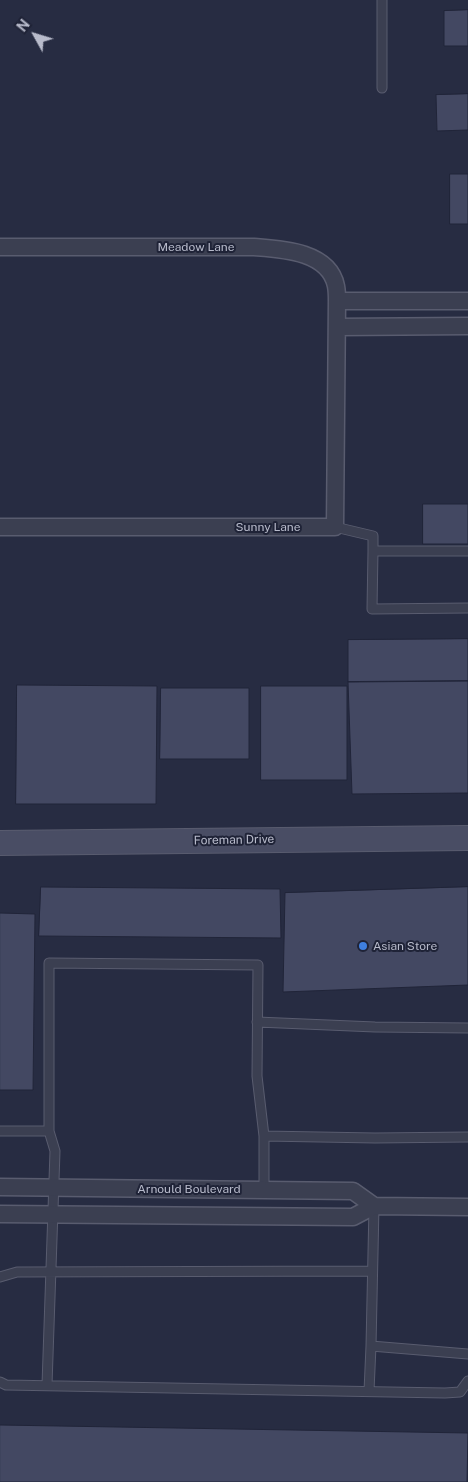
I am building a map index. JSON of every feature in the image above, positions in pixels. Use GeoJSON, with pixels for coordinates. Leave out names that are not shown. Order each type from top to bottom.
{"type":"FeatureCollection","features":[{"type":"Feature","properties":{"kind":"street","name":"Meadow Lane"},"geometry":{"type":"LineString","coordinates":[[0,247],[254,247],[302,253],[324,266],[336,284],[337,327]]}},
{"type":"Feature","properties":{"kind":"street"},"geometry":{"type":"LineString","coordinates":[[337,301],[468,301]]}},
{"type":"Feature","properties":{"kind":"street"},"geometry":{"type":"LineString","coordinates":[[335,528],[337,327],[468,326]]}},
{"type":"Feature","properties":{"kind":"street","name":"Sunny Lane"},"geometry":{"type":"LineString","coordinates":[[0,526],[335,528]]}},
{"type":"Feature","properties":{"kind":"street","name":"Foreman Drive"},"geometry":{"type":"LineString","coordinates":[[0,843],[468,838]]}},
{"type":"Feature","properties":{"kind":"street","name":"Arnould Boulevard"},"geometry":{"type":"LineString","coordinates":[[0,1187],[353,1191],[374,1206]]}},
{"type":"Feature","properties":{"kind":"street"},"geometry":{"type":"LineString","coordinates":[[0,1214],[353,1217],[374,1206],[468,1207]]}},
{"type":"Feature","properties":{"kind":"lane"},"geometry":{"type":"LineString","coordinates":[[382,0],[382,88]]}},
{"type":"Feature","properties":{"kind":"lane"},"geometry":{"type":"LineString","coordinates":[[335,528],[373,536],[372,608],[468,608]]}},
{"type":"Feature","properties":{"kind":"lane"},"geometry":{"type":"LineString","coordinates":[[373,551],[468,551]]}},
{"type":"Feature","properties":{"kind":"lane"},"geometry":{"type":"LineString","coordinates":[[47,1385],[55,1151],[49,1131],[49,962],[258,965],[258,1076],[264,1136],[264,1189]]}},
{"type":"Feature","properties":{"kind":"lane"},"geometry":{"type":"LineString","coordinates":[[257,1022],[375,1027],[468,1028]]}},
{"type":"Feature","properties":{"kind":"lane"},"geometry":{"type":"LineString","coordinates":[[0,1131],[49,1131]]}},
{"type":"Feature","properties":{"kind":"lane"},"geometry":{"type":"LineString","coordinates":[[264,1136],[468,1137]]}},
{"type":"Feature","properties":{"kind":"lane"},"geometry":{"type":"LineString","coordinates":[[369,1391],[374,1206]]}},
{"type":"Feature","properties":{"kind":"lane"},"geometry":{"type":"LineString","coordinates":[[0,1277],[17,1272],[372,1271]]}},
{"type":"Feature","properties":{"kind":"lane"},"geometry":{"type":"LineString","coordinates":[[371,1346],[468,1354]]}},
{"type":"Feature","properties":{"kind":"lane"},"geometry":{"type":"LineString","coordinates":[[0,1382],[6,1385],[445,1393],[460,1392],[468,1381]]}},
{"type":"Feature","properties":{"kind":"building"},"geometry":{"type":"Polygon","coordinates":[[[468,10],[468,46],[444,46],[444,11],[468,10]]]}},
{"type":"Feature","properties":{"kind":"building"},"geometry":{"type":"Polygon","coordinates":[[[468,94],[468,130],[437,131],[436,95],[468,94]]]}},
{"type":"Feature","properties":{"kind":"building"},"geometry":{"type":"Polygon","coordinates":[[[450,174],[468,174],[468,224],[450,224],[450,174]]]}},
{"type":"Feature","properties":{"kind":"building"},"geometry":{"type":"Polygon","coordinates":[[[423,504],[468,504],[468,544],[423,544],[423,504]]]}},
{"type":"Feature","properties":{"kind":"building"},"geometry":{"type":"Polygon","coordinates":[[[468,639],[468,681],[348,682],[348,640],[468,639]]]}},
{"type":"Feature","properties":{"kind":"building"},"geometry":{"type":"Polygon","coordinates":[[[468,681],[468,793],[352,794],[348,682],[468,681]]]}},
{"type":"Feature","properties":{"kind":"building"},"geometry":{"type":"Polygon","coordinates":[[[17,685],[157,686],[156,804],[16,804],[17,685]]]}},
{"type":"Feature","properties":{"kind":"building"},"geometry":{"type":"Polygon","coordinates":[[[261,686],[347,686],[347,780],[261,780],[261,686]]]}},
{"type":"Feature","properties":{"kind":"building"},"geometry":{"type":"Polygon","coordinates":[[[161,688],[249,688],[249,759],[160,759],[161,688]]]}},
{"type":"Feature","properties":{"kind":"building"},"geometry":{"type":"Polygon","coordinates":[[[41,887],[280,889],[281,938],[39,936],[41,887]]]}},
{"type":"Feature","properties":{"kind":"building"},"geometry":{"type":"Polygon","coordinates":[[[468,887],[468,985],[283,992],[285,893],[468,887]]]}},
{"type":"Feature","properties":{"kind":"building"},"geometry":{"type":"Polygon","coordinates":[[[0,913],[35,914],[33,1090],[0,1090],[0,913]]]}},
{"type":"Feature","properties":{"kind":"building"},"geometry":{"type":"Polygon","coordinates":[[[0,1425],[468,1433],[467,1482],[0,1482],[0,1425]]]}},
{"type":"Feature","properties":{"kind":"place","name":"Asian Store"},"geometry":{"type":"Point","coordinates":[363,946]}}]}
